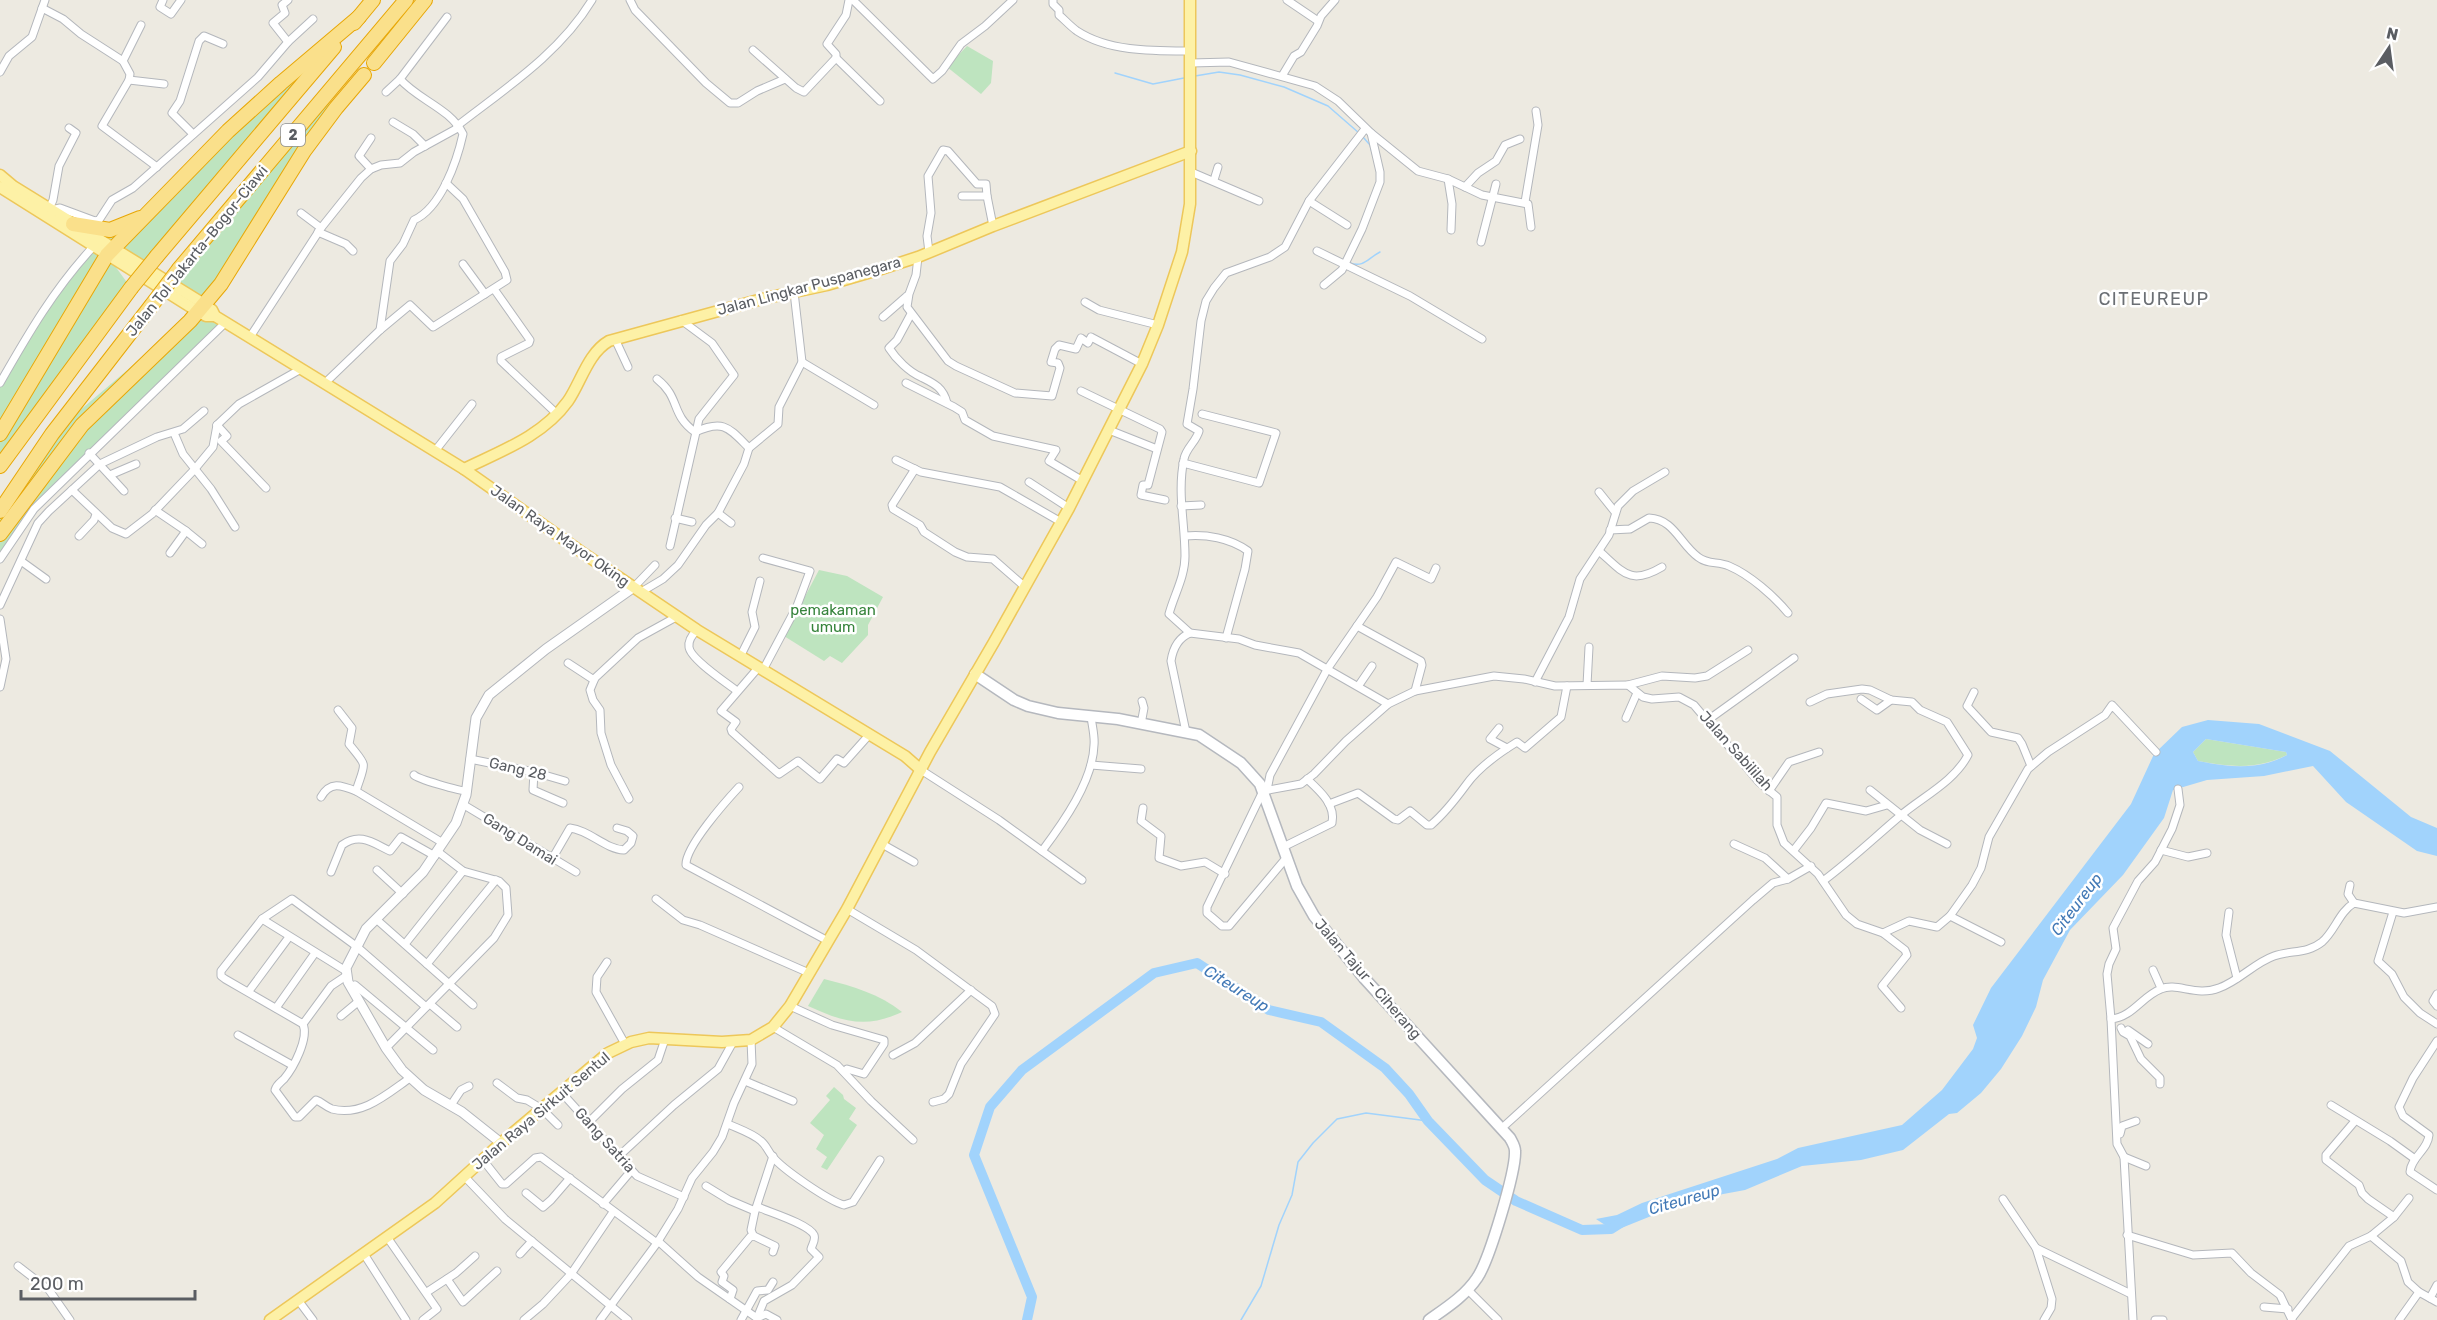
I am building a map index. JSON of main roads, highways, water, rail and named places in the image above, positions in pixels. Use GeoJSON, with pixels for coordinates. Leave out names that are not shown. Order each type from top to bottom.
{"type":"FeatureCollection","features":[{"type":"Feature","properties":{"kind":"highway","name":"Jalan Tol Jakarta–Bogor–Ciawi"},"geometry":{"type":"LineString","coordinates":[[0,466],[130,288],[374,0]]}},
{"type":"Feature","properties":{"kind":"highway","name":"Jalan Tol Jakarta–Bogor–Ciawi"},"geometry":{"type":"LineString","coordinates":[[0,511],[52,434],[179,269],[406,0]]}},
{"type":"Feature","properties":{"kind":"highway"},"geometry":{"type":"LineString","coordinates":[[374,63],[425,0]]}},
{"type":"Feature","properties":{"kind":"highway"},"geometry":{"type":"LineString","coordinates":[[0,435],[110,252],[228,131],[281,82],[359,17]]}},
{"type":"Feature","properties":{"kind":"highway"},"geometry":{"type":"LineString","coordinates":[[0,534],[82,425],[204,313],[304,151],[364,75]]}},
{"type":"Feature","properties":{"kind":"highway"},"geometry":{"type":"LineString","coordinates":[[73,224],[110,230],[148,214]]}},
{"type":"Feature","properties":{"kind":"main road","name":"Jalan Raya Sirkuit Sentul"},"geometry":{"type":"LineString","coordinates":[[270,1320],[435,1203],[600,1058],[625,1044],[649,1038],[733,1042],[751,1040],[773,1027],[790,1006],[847,909],[930,752],[1026,587],[1120,409],[1158,325],[1182,252],[1190,204],[1190,0]]}},
{"type":"Feature","properties":{"kind":"main road","name":"Jalan Lingkar Puspanegara"},"geometry":{"type":"LineString","coordinates":[[464,469],[530,437],[557,414],[597,349],[615,339],[681,320],[853,278],[918,257],[1191,151]]}},
{"type":"Feature","properties":{"kind":"main road","name":"Jalan Raya Mayor Oking"},"geometry":{"type":"LineString","coordinates":[[0,175],[110,252],[204,313],[226,322],[464,469],[698,630],[905,756],[921,770]]}},
{"type":"Feature","properties":{"kind":"main road","name":"Jalan Raya Mayor Oking"},"geometry":{"type":"LineString","coordinates":[[0,187],[93,247],[110,252]]}},
{"type":"Feature","properties":{"kind":"main road","name":"Jalan Tajur - Ciherang"},"geometry":{"type":"LineString","coordinates":[[975,674],[1014,700],[1028,706],[1058,713],[1186,732],[1209,741],[1241,763],[1265,790],[1285,852],[1304,900],[1331,940],[1510,1138],[1515,1151],[1511,1172],[1502,1211],[1487,1258],[1478,1277],[1468,1290],[1429,1320]]}},
{"type":"Feature","properties":{"kind":"main road"},"geometry":{"type":"LineString","coordinates":[[905,756],[930,752]]}},
{"type":"Feature","properties":{"kind":"water"},"geometry":{"type":"Polygon","coordinates":[[[2208,720],[2259,724],[2330,751],[2411,817],[2437,828],[2437,856],[2417,851],[2346,802],[2313,766],[2264,776],[2207,780],[2173,790],[2164,818],[2123,875],[2070,930],[2043,980],[2036,1007],[2022,1036],[2001,1069],[1981,1093],[1957,1113],[1949,1114],[1903,1150],[1861,1160],[1802,1166],[1745,1190],[1691,1200],[1614,1231],[1596,1219],[1617,1215],[1642,1203],[1777,1159],[1798,1148],[1902,1125],[1942,1090],[1973,1049],[1977,1038],[1973,1025],[1991,988],[2131,804],[2154,754],[2182,727],[2208,720]],[[2206,739],[2193,752],[2198,761],[2221,765],[2254,766],[2276,760],[2287,755],[2286,752],[2206,739]]]}},
{"type":"Feature","properties":{"kind":"waterway"},"geometry":{"type":"LineString","coordinates":[[1195,76],[1219,72],[1284,87],[1328,106],[1359,133]]}},
{"type":"Feature","properties":{"kind":"waterway"},"geometry":{"type":"LineString","coordinates":[[1115,73],[1153,84],[1184,78]]}},
{"type":"Feature","properties":{"kind":"waterway"},"geometry":{"type":"LineString","coordinates":[[1363,137],[1370,145],[1373,156]]}},
{"type":"Feature","properties":{"kind":"waterway"},"geometry":{"type":"LineString","coordinates":[[1350,263],[1362,263],[1380,252]]}},
{"type":"Feature","properties":{"kind":"waterway","name":"Citeureup"},"geometry":{"type":"LineString","coordinates":[[1027,1320],[1032,1297],[974,1155],[990,1107],[1022,1070],[1154,973],[1197,963],[1269,1010],[1321,1022],[1385,1068],[1409,1094],[1428,1121],[1485,1180],[1516,1201],[1582,1230],[1611,1229],[1622,1222]]}},
{"type":"Feature","properties":{"kind":"waterway"},"geometry":{"type":"LineString","coordinates":[[1241,1320],[1261,1286],[1279,1225],[1292,1195],[1298,1162],[1313,1143],[1337,1119],[1366,1113],[1428,1121]]}},
{"type":"Feature","properties":{"kind":"district","name":"CITEUREUP"},"geometry":{"type":"Point","coordinates":[2154,299]}},
{"type":"Feature","properties":{"kind":"park label","name":"pemakaman umum"},"geometry":{"type":"Point","coordinates":[833,618]}}]}
